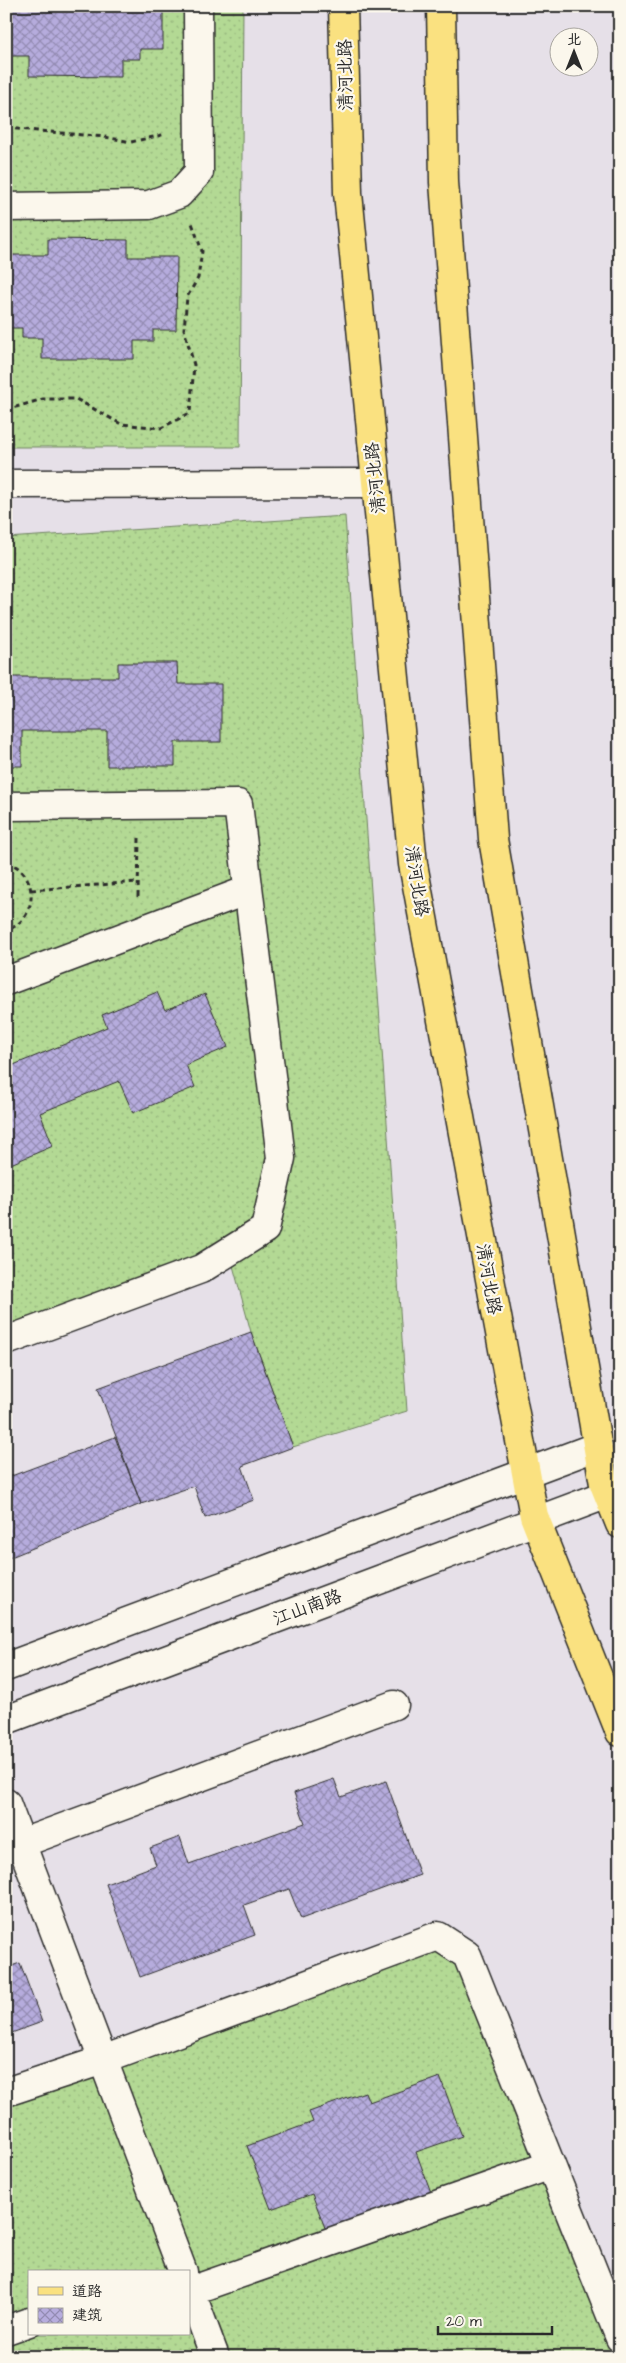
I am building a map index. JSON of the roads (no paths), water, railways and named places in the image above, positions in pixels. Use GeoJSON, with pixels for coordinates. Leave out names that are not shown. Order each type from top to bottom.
{"type":"FeatureCollection","features":[{"type":"Feature","properties":{"kind":"main road","name":"清河北路"},"geometry":{"type":"LineString","coordinates":[[343,6],[348,193],[412,864],[525,1472],[536,1522],[620,1732]]}},
{"type":"Feature","properties":{"kind":"main road"},"geometry":{"type":"LineString","coordinates":[[441,6],[444,182],[493,839],[604,1484],[620,1524]]}},
{"type":"Feature","properties":{"kind":"street"},"geometry":{"type":"LineString","coordinates":[[6,207],[149,205],[179,194],[199,172],[198,6]]}},
{"type":"Feature","properties":{"kind":"street"},"geometry":{"type":"LineString","coordinates":[[6,484],[376,483]]}},
{"type":"Feature","properties":{"kind":"street"},"geometry":{"type":"LineString","coordinates":[[6,806],[238,804],[281,1158],[265,1228],[201,1269],[6,1341]]}},
{"type":"Feature","properties":{"kind":"street"},"geometry":{"type":"LineString","coordinates":[[6,982],[248,890]]}},
{"type":"Feature","properties":{"kind":"street"},"geometry":{"type":"LineString","coordinates":[[6,1667],[598,1446]]}},
{"type":"Feature","properties":{"kind":"street","name":"江山南路"},"geometry":{"type":"LineString","coordinates":[[6,1720],[608,1494]]}},
{"type":"Feature","properties":{"kind":"street"},"geometry":{"type":"LineString","coordinates":[[14,1847],[394,1705]]}},
{"type":"Feature","properties":{"kind":"street"},"geometry":{"type":"LineString","coordinates":[[6,1803],[14,1847],[103,2060],[182,2270]]}},
{"type":"Feature","properties":{"kind":"street"},"geometry":{"type":"LineString","coordinates":[[6,2092],[103,2060],[438,1936],[467,1955],[620,2338]]}},
{"type":"Feature","properties":{"kind":"street"},"geometry":{"type":"LineString","coordinates":[[190,2277],[551,2164]]}},
{"type":"Feature","properties":{"kind":"street"},"geometry":{"type":"LineString","coordinates":[[190,2292],[215,2357]]}},
{"type":"Feature","properties":{"kind":"street"},"geometry":{"type":"LineString","coordinates":[[6,2330],[28,2322]]}}]}
